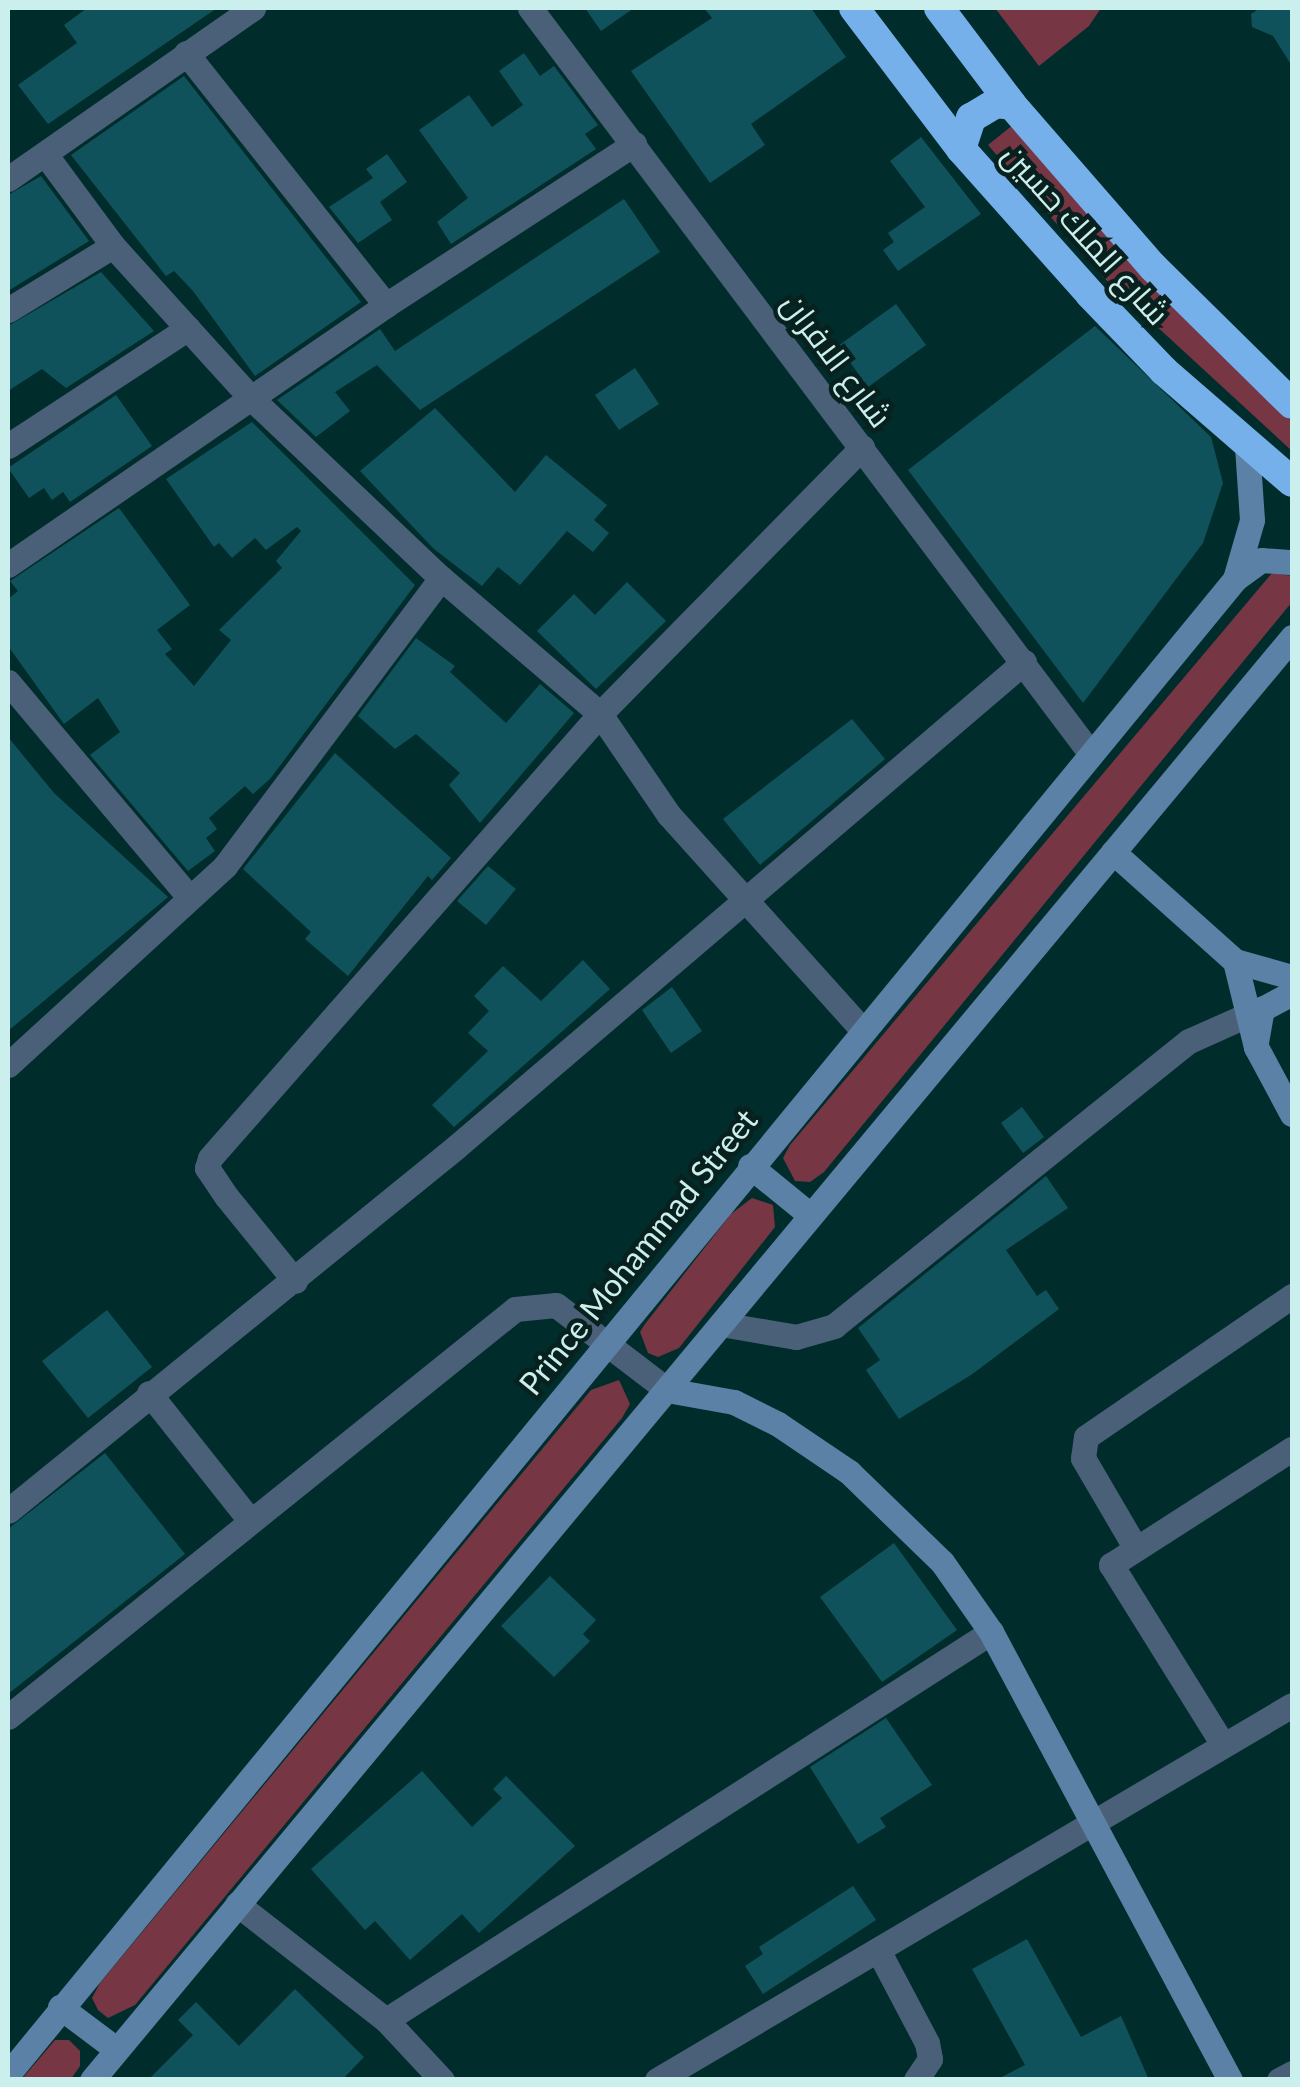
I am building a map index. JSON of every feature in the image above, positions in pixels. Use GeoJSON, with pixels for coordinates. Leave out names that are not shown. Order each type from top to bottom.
{"type":"FeatureCollection","features":[{"type":"Feature","properties":{"kind":"highway","name":"شارع الملك حسين"},"geometry":{"type":"LineString","coordinates":[[854,8],[961,149],[1090,294],[1247,447],[1292,482]]}},
{"type":"Feature","properties":{"kind":"highway","name":"شارع الملك حسين"},"geometry":{"type":"LineString","coordinates":[[938,8],[1012,105],[1153,266],[1292,404]]}},
{"type":"Feature","properties":{"kind":"highway"},"geometry":{"type":"LineString","coordinates":[[961,149],[971,118],[996,104],[1012,105]]}},
{"type":"Feature","properties":{"kind":"main road","name":"Prince Mohammad Street"},"geometry":{"type":"LineString","coordinates":[[8,2074],[1235,579],[1252,520],[1247,447]]}},
{"type":"Feature","properties":{"kind":"main road"},"geometry":{"type":"LineString","coordinates":[[1235,579],[1261,560],[1292,562]]}},
{"type":"Feature","properties":{"kind":"main road"},"geometry":{"type":"LineString","coordinates":[[92,2080],[1292,637]]}},
{"type":"Feature","properties":{"kind":"main road"},"geometry":{"type":"LineString","coordinates":[[1114,852],[1236,961],[1289,974],[1262,1009],[1256,1047]]}},
{"type":"Feature","properties":{"kind":"main road"},"geometry":{"type":"LineString","coordinates":[[1236,961],[1245,1016],[1256,1047],[1292,1114]]}},
{"type":"Feature","properties":{"kind":"main road"},"geometry":{"type":"LineString","coordinates":[[750,1166],[810,1215]]}},
{"type":"Feature","properties":{"kind":"main road"},"geometry":{"type":"LineString","coordinates":[[668,1390],[734,1402],[849,1472],[942,1562],[992,1632],[1230,2080]]}},
{"type":"Feature","properties":{"kind":"main road"},"geometry":{"type":"LineString","coordinates":[[60,2007],[116,2049]]}},
{"type":"Feature","properties":{"kind":"street"},"geometry":{"type":"LineString","coordinates":[[8,179],[253,8]]}},
{"type":"Feature","properties":{"kind":"street","name":"شارع الافران"},"geometry":{"type":"LineString","coordinates":[[530,8],[1091,754]]}},
{"type":"Feature","properties":{"kind":"street"},"geometry":{"type":"LineString","coordinates":[[186,53],[386,306]]}},
{"type":"Feature","properties":{"kind":"street"},"geometry":{"type":"LineString","coordinates":[[8,565],[250,397],[634,144]]}},
{"type":"Feature","properties":{"kind":"street"},"geometry":{"type":"LineString","coordinates":[[45,154],[113,246],[250,397],[441,578],[600,714],[669,814],[862,1029]]}},
{"type":"Feature","properties":{"kind":"street"},"geometry":{"type":"LineString","coordinates":[[8,310],[113,246]]}},
{"type":"Feature","properties":{"kind":"street"},"geometry":{"type":"LineString","coordinates":[[8,446],[188,328]]}},
{"type":"Feature","properties":{"kind":"street"},"geometry":{"type":"LineString","coordinates":[[295,1281],[226,1196],[207,1168],[210,1158],[600,714],[862,447]]}},
{"type":"Feature","properties":{"kind":"street"},"geometry":{"type":"LineString","coordinates":[[8,1065],[188,897],[275,807],[441,578]]}},
{"type":"Feature","properties":{"kind":"street"},"geometry":{"type":"LineString","coordinates":[[8,1512],[149,1393],[295,1281],[1024,662]]}},
{"type":"Feature","properties":{"kind":"street"},"geometry":{"type":"LineString","coordinates":[[8,682],[188,897]]}},
{"type":"Feature","properties":{"kind":"street"},"geometry":{"type":"LineString","coordinates":[[721,1324],[796,1337],[834,1326],[1189,1041],[1245,1016]]}},
{"type":"Feature","properties":{"kind":"street"},"geometry":{"type":"LineString","coordinates":[[1135,1547],[1083,1458],[1086,1437],[1292,1296]]}},
{"type":"Feature","properties":{"kind":"street"},"geometry":{"type":"LineString","coordinates":[[8,1717],[249,1519],[515,1309],[556,1305],[668,1390]]}},
{"type":"Feature","properties":{"kind":"street"},"geometry":{"type":"LineString","coordinates":[[149,1393],[249,1519]]}},
{"type":"Feature","properties":{"kind":"street"},"geometry":{"type":"LineString","coordinates":[[1222,1742],[1113,1574],[1114,1559],[1292,1449]]}},
{"type":"Feature","properties":{"kind":"street"},"geometry":{"type":"LineString","coordinates":[[386,2020],[992,1632]]}},
{"type":"Feature","properties":{"kind":"street"},"geometry":{"type":"LineString","coordinates":[[657,2080],[1092,1824],[1222,1742],[1292,1706]]}},
{"type":"Feature","properties":{"kind":"street"},"geometry":{"type":"LineString","coordinates":[[237,1904],[386,2020],[442,2080]]}},
{"type":"Feature","properties":{"kind":"street"},"geometry":{"type":"LineString","coordinates":[[878,1950],[927,2043],[930,2059],[916,2080]]}},
{"type":"Feature","properties":{"kind":"street"},"geometry":{"type":"LineString","coordinates":[[1279,2080],[1292,2073]]}},
{"type":"Feature","properties":{"kind":"shaded area"},"geometry":{"type":"Polygon","coordinates":[[[995,8],[1101,8],[1089,26],[1039,66],[995,8]]]}},
{"type":"Feature","properties":{"kind":"shaded area"},"geometry":{"type":"Polygon","coordinates":[[[1014,124],[1126,257],[1292,422],[1292,451],[1103,277],[988,145],[1014,124]]]}},
{"type":"Feature","properties":{"kind":"shaded area"},"geometry":{"type":"Polygon","coordinates":[[[1272,573],[1292,576],[1292,602],[824,1172],[810,1182],[795,1181],[783,1158],[790,1145],[1272,573]]]}},
{"type":"Feature","properties":{"kind":"shaded area"},"geometry":{"type":"Polygon","coordinates":[[[752,1198],[773,1205],[775,1227],[679,1348],[658,1357],[648,1353],[640,1332],[645,1324],[731,1214],[752,1198]]]}},
{"type":"Feature","properties":{"kind":"shaded area"},"geometry":{"type":"Polygon","coordinates":[[[619,1380],[630,1404],[622,1418],[135,2005],[108,2018],[98,2010],[92,1998],[100,1983],[591,1390],[619,1380]]]}},
{"type":"Feature","properties":{"kind":"shaded area"},"geometry":{"type":"Polygon","coordinates":[[[55,2040],[69,2040],[80,2051],[80,2066],[71,2079],[21,2080],[55,2040]]]}},
{"type":"Feature","properties":{"kind":"building"},"geometry":{"type":"Polygon","coordinates":[[[87,8],[217,8],[48,124],[18,85],[77,43],[64,25],[87,8]]]}},
{"type":"Feature","properties":{"kind":"building"},"geometry":{"type":"Polygon","coordinates":[[[585,8],[634,8],[601,31],[585,8]]]}},
{"type":"Feature","properties":{"kind":"building"},"geometry":{"type":"Polygon","coordinates":[[[704,8],[811,8],[846,57],[751,124],[765,145],[710,183],[631,71],[712,18],[704,8]]]}},
{"type":"Feature","properties":{"kind":"building"},"geometry":{"type":"Polygon","coordinates":[[[1260,8],[1292,8],[1292,66],[1273,36],[1252,27],[1251,14],[1260,8]]]}},
{"type":"Feature","properties":{"kind":"building"},"geometry":{"type":"Polygon","coordinates":[[[524,53],[540,76],[554,66],[598,125],[585,134],[596,149],[451,244],[437,222],[468,198],[419,130],[469,95],[492,127],[523,105],[499,71],[524,53]]]}},
{"type":"Feature","properties":{"kind":"building"},"geometry":{"type":"Polygon","coordinates":[[[184,76],[361,302],[255,376],[193,291],[174,271],[166,276],[71,155],[184,76]]]}},
{"type":"Feature","properties":{"kind":"building"},"geometry":{"type":"Polygon","coordinates":[[[921,137],[981,214],[898,271],[883,250],[894,242],[888,233],[925,207],[890,161],[921,137]]]}},
{"type":"Feature","properties":{"kind":"building"},"geometry":{"type":"Polygon","coordinates":[[[387,154],[407,182],[380,202],[392,220],[358,243],[329,207],[373,178],[366,169],[387,154]]]}},
{"type":"Feature","properties":{"kind":"building"},"geometry":{"type":"Polygon","coordinates":[[[41,176],[89,241],[8,291],[8,195],[41,176]]]}},
{"type":"Feature","properties":{"kind":"building"},"geometry":{"type":"Polygon","coordinates":[[[624,199],[660,252],[420,410],[377,365],[335,392],[350,411],[316,437],[277,400],[380,329],[395,351],[624,199]]]}},
{"type":"Feature","properties":{"kind":"building"},"geometry":{"type":"Polygon","coordinates":[[[101,272],[154,331],[66,388],[42,369],[8,391],[8,326],[101,272]]]}},
{"type":"Feature","properties":{"kind":"building"},"geometry":{"type":"Polygon","coordinates":[[[896,304],[926,345],[868,387],[838,346],[896,304]]]}},
{"type":"Feature","properties":{"kind":"building"},"geometry":{"type":"Polygon","coordinates":[[[1095,326],[1211,437],[1223,483],[1203,543],[1083,703],[908,470],[1095,326]]]}},
{"type":"Feature","properties":{"kind":"building"},"geometry":{"type":"Polygon","coordinates":[[[635,368],[659,404],[619,430],[595,395],[635,368]]]}},
{"type":"Feature","properties":{"kind":"building"},"geometry":{"type":"Polygon","coordinates":[[[116,395],[152,446],[70,502],[63,492],[52,500],[44,488],[29,498],[8,468],[116,395]]]}},
{"type":"Feature","properties":{"kind":"building"},"geometry":{"type":"Polygon","coordinates":[[[435,408],[515,492],[546,455],[607,505],[594,520],[609,533],[593,552],[567,531],[520,585],[498,567],[482,586],[434,549],[360,471],[435,408]]]}},
{"type":"Feature","properties":{"kind":"building"},"geometry":{"type":"Polygon","coordinates":[[[252,422],[415,585],[270,779],[253,794],[245,786],[209,818],[217,829],[206,838],[215,851],[188,871],[90,755],[120,732],[98,698],[64,724],[8,646],[8,599],[18,591],[10,581],[119,508],[190,605],[157,630],[172,649],[165,654],[194,686],[231,640],[219,630],[282,568],[276,561],[301,531],[297,527],[266,550],[255,538],[232,558],[219,543],[214,547],[166,479],[252,422]]]}},
{"type":"Feature","properties":{"kind":"building"},"geometry":{"type":"Polygon","coordinates":[[[627,582],[666,621],[596,689],[537,631],[574,594],[595,615],[627,582]]]}},
{"type":"Feature","properties":{"kind":"building"},"geometry":{"type":"Polygon","coordinates":[[[416,638],[455,666],[450,672],[506,723],[540,684],[574,713],[480,823],[449,785],[460,773],[416,734],[395,749],[358,716],[416,638]]]}},
{"type":"Feature","properties":{"kind":"building"},"geometry":{"type":"Polygon","coordinates":[[[852,719],[885,759],[760,865],[723,819],[852,719]]]}},
{"type":"Feature","properties":{"kind":"building"},"geometry":{"type":"Polygon","coordinates":[[[8,737],[54,793],[168,897],[8,1031],[8,737]]]}},
{"type":"Feature","properties":{"kind":"building"},"geometry":{"type":"Polygon","coordinates":[[[335,753],[451,858],[432,880],[428,876],[348,976],[305,939],[311,932],[243,869],[335,753]]]}},
{"type":"Feature","properties":{"kind":"building"},"geometry":{"type":"Polygon","coordinates":[[[488,866],[516,889],[486,925],[457,901],[488,866]]]}},
{"type":"Feature","properties":{"kind":"building"},"geometry":{"type":"Polygon","coordinates":[[[583,960],[610,989],[454,1127],[432,1105],[488,1051],[468,1033],[489,1011],[474,996],[503,966],[541,1001],[583,960]]]}},
{"type":"Feature","properties":{"kind":"building"},"geometry":{"type":"Polygon","coordinates":[[[672,987],[702,1031],[671,1053],[642,1010],[672,987]]]}},
{"type":"Feature","properties":{"kind":"building"},"geometry":{"type":"Polygon","coordinates":[[[1022,1107],[1044,1137],[1023,1153],[1001,1123],[1022,1107]]]}},
{"type":"Feature","properties":{"kind":"building"},"geometry":{"type":"Polygon","coordinates":[[[1046,1176],[1068,1208],[1006,1250],[1037,1296],[1046,1290],[1059,1309],[971,1375],[899,1419],[866,1370],[880,1360],[858,1328],[1046,1176]]]}},
{"type":"Feature","properties":{"kind":"building"},"geometry":{"type":"Polygon","coordinates":[[[107,1310],[152,1367],[88,1418],[42,1361],[107,1310]]]}},
{"type":"Feature","properties":{"kind":"building"},"geometry":{"type":"Polygon","coordinates":[[[105,1453],[185,1554],[8,1694],[8,1529],[105,1453]]]}},
{"type":"Feature","properties":{"kind":"building"},"geometry":{"type":"Polygon","coordinates":[[[894,1543],[957,1630],[882,1682],[820,1597],[894,1543]]]}},
{"type":"Feature","properties":{"kind":"building"},"geometry":{"type":"Polygon","coordinates":[[[550,1576],[596,1620],[583,1634],[590,1641],[554,1677],[501,1626],[550,1576]]]}},
{"type":"Feature","properties":{"kind":"building"},"geometry":{"type":"Polygon","coordinates":[[[886,1718],[932,1785],[880,1818],[886,1827],[858,1844],[810,1767],[886,1718]]]}},
{"type":"Feature","properties":{"kind":"building"},"geometry":{"type":"Polygon","coordinates":[[[422,1771],[472,1827],[502,1798],[493,1789],[506,1776],[575,1846],[479,1933],[462,1914],[410,1960],[375,1921],[365,1930],[311,1869],[422,1771]]]}},
{"type":"Feature","properties":{"kind":"building"},"geometry":{"type":"Polygon","coordinates":[[[853,1886],[876,1920],[763,1994],[745,1966],[763,1954],[759,1947],[853,1886]]]}},
{"type":"Feature","properties":{"kind":"building"},"geometry":{"type":"Polygon","coordinates":[[[1027,1939],[1081,2037],[1121,2016],[1149,2080],[996,2080],[1025,2065],[972,1969],[1027,1939]]]}},
{"type":"Feature","properties":{"kind":"building"},"geometry":{"type":"Polygon","coordinates":[[[295,1989],[364,2057],[342,2080],[148,2080],[193,2035],[178,2020],[196,2002],[239,2046],[295,1989]]]}}]}
